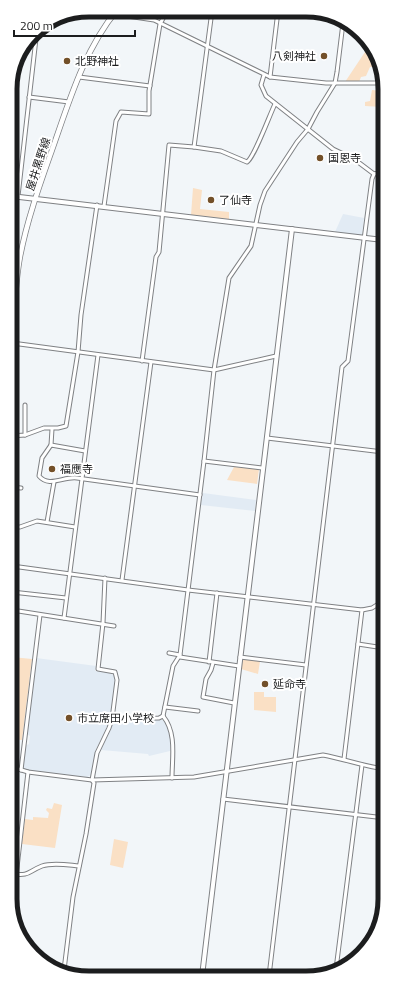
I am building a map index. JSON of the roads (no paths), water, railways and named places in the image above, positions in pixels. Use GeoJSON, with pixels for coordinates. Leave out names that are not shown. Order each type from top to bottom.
{"type":"FeatureCollection","features":[{"type":"Feature","properties":{"kind":"main road","name":"屋井黒野線"},"geometry":{"type":"LineString","coordinates":[[17,285],[23,241],[69,102],[87,59],[112,17]]}},
{"type":"Feature","properties":{"kind":"street"},"geometry":{"type":"LineString","coordinates":[[139,17],[154,20],[270,77],[326,84],[377,83]]}},
{"type":"Feature","properties":{"kind":"street"},"geometry":{"type":"LineString","coordinates":[[104,206],[116,121],[121,112],[148,114],[150,86],[160,24],[164,17]]}},
{"type":"Feature","properties":{"kind":"street"},"geometry":{"type":"LineString","coordinates":[[194,147],[211,17]]}},
{"type":"Feature","properties":{"kind":"street"},"geometry":{"type":"LineString","coordinates":[[270,77],[277,17]]}},
{"type":"Feature","properties":{"kind":"street"},"geometry":{"type":"LineString","coordinates":[[163,716],[173,666],[180,656],[214,370],[229,278],[251,246],[260,205],[265,191],[297,142],[308,129],[335,83],[342,27]]}},
{"type":"Feature","properties":{"kind":"street"},"geometry":{"type":"LineString","coordinates":[[36,41],[18,196],[378,239]]}},
{"type":"Feature","properties":{"kind":"street"},"geometry":{"type":"LineString","coordinates":[[264,75],[261,82],[262,89],[266,96],[275,104],[333,149],[354,159],[374,174],[378,173]]}},
{"type":"Feature","properties":{"kind":"street"},"geometry":{"type":"LineString","coordinates":[[79,77],[150,86]]}},
{"type":"Feature","properties":{"kind":"street"},"geometry":{"type":"LineString","coordinates":[[29,97],[69,102]]}},
{"type":"Feature","properties":{"kind":"street"},"geometry":{"type":"LineString","coordinates":[[142,361],[163,214],[169,146],[194,147],[221,151],[247,162],[251,160],[275,104]]}},
{"type":"Feature","properties":{"kind":"street"},"geometry":{"type":"LineString","coordinates":[[270,971],[342,367],[348,361],[374,174]]}},
{"type":"Feature","properties":{"kind":"street"},"geometry":{"type":"LineString","coordinates":[[17,436],[25,435],[44,428],[52,429],[66,426],[78,352],[81,315],[96,206]]}},
{"type":"Feature","properties":{"kind":"street"},"geometry":{"type":"LineString","coordinates":[[203,971],[262,468],[292,229]]}},
{"type":"Feature","properties":{"kind":"street"},"geometry":{"type":"LineString","coordinates":[[17,344],[214,370],[276,356]]}},
{"type":"Feature","properties":{"kind":"street"},"geometry":{"type":"LineString","coordinates":[[64,618],[98,355]]}},
{"type":"Feature","properties":{"kind":"street"},"geometry":{"type":"LineString","coordinates":[[122,580],[151,362]]}},
{"type":"Feature","properties":{"kind":"street"},"geometry":{"type":"LineString","coordinates":[[25,405],[25,435]]}},
{"type":"Feature","properties":{"kind":"street"},"geometry":{"type":"LineString","coordinates":[[20,417],[25,418]]}},
{"type":"Feature","properties":{"kind":"street"},"geometry":{"type":"LineString","coordinates":[[52,429],[51,445],[42,458],[39,476],[42,479],[54,482],[75,477],[200,495]]}},
{"type":"Feature","properties":{"kind":"street"},"geometry":{"type":"LineString","coordinates":[[266,438],[378,451]]}},
{"type":"Feature","properties":{"kind":"street"},"geometry":{"type":"LineString","coordinates":[[51,445],[86,451]]}},
{"type":"Feature","properties":{"kind":"street"},"geometry":{"type":"LineString","coordinates":[[204,461],[262,468]]}},
{"type":"Feature","properties":{"kind":"street"},"geometry":{"type":"LineString","coordinates":[[48,522],[54,482]]}},
{"type":"Feature","properties":{"kind":"street"},"geometry":{"type":"LineString","coordinates":[[17,488],[21,488]]}},
{"type":"Feature","properties":{"kind":"street"},"geometry":{"type":"LineString","coordinates":[[17,527],[37,521],[75,527]]}},
{"type":"Feature","properties":{"kind":"street"},"geometry":{"type":"LineString","coordinates":[[17,567],[188,590],[362,610],[378,605]]}},
{"type":"Feature","properties":{"kind":"street"},"geometry":{"type":"LineString","coordinates":[[63,966],[73,897],[86,834],[94,783],[92,780],[97,753],[112,719],[117,680],[115,672],[98,670],[103,623],[105,578]]}},
{"type":"Feature","properties":{"kind":"street"},"geometry":{"type":"LineString","coordinates":[[17,593],[66,598]]}},
{"type":"Feature","properties":{"kind":"street"},"geometry":{"type":"LineString","coordinates":[[209,662],[217,593]]}},
{"type":"Feature","properties":{"kind":"street"},"geometry":{"type":"LineString","coordinates":[[344,759],[362,610]]}},
{"type":"Feature","properties":{"kind":"street"},"geometry":{"type":"LineString","coordinates":[[17,611],[103,623],[114,626]]}},
{"type":"Feature","properties":{"kind":"street"},"geometry":{"type":"LineString","coordinates":[[21,770],[40,615]]}},
{"type":"Feature","properties":{"kind":"street"},"geometry":{"type":"LineString","coordinates":[[358,644],[378,647]]}},
{"type":"Feature","properties":{"kind":"street"},"geometry":{"type":"LineString","coordinates":[[169,653],[213,663],[239,666]]}},
{"type":"Feature","properties":{"kind":"street"},"geometry":{"type":"LineString","coordinates":[[240,657],[306,665]]}},
{"type":"Feature","properties":{"kind":"street"},"geometry":{"type":"LineString","coordinates":[[213,663],[206,679],[203,697],[234,703]]}},
{"type":"Feature","properties":{"kind":"street"},"geometry":{"type":"LineString","coordinates":[[165,707],[198,711]]}},
{"type":"Feature","properties":{"kind":"street"},"geometry":{"type":"LineString","coordinates":[[112,719],[159,718],[163,716]]}},
{"type":"Feature","properties":{"kind":"street"},"geometry":{"type":"LineString","coordinates":[[163,716],[169,723],[172,734],[172,778]]}},
{"type":"Feature","properties":{"kind":"street"},"geometry":{"type":"LineString","coordinates":[[17,769],[28,772],[92,780],[172,778],[194,777],[323,755],[378,768]]}},
{"type":"Feature","properties":{"kind":"street"},"geometry":{"type":"LineString","coordinates":[[337,964],[362,765]]}},
{"type":"Feature","properties":{"kind":"street"},"geometry":{"type":"LineString","coordinates":[[17,852],[28,772]]}},
{"type":"Feature","properties":{"kind":"street"},"geometry":{"type":"LineString","coordinates":[[224,798],[378,817]]}},
{"type":"Feature","properties":{"kind":"street"},"geometry":{"type":"LineString","coordinates":[[17,874],[24,875],[42,866],[61,864],[79,866]]}},
{"type":"Feature","properties":{"kind":"place","name":"八剣神社"},"geometry":{"type":"Point","coordinates":[324,56]}},
{"type":"Feature","properties":{"kind":"place","name":"北野神社"},"geometry":{"type":"Point","coordinates":[67,61]}},
{"type":"Feature","properties":{"kind":"place","name":"国恩寺"},"geometry":{"type":"Point","coordinates":[320,158]}},
{"type":"Feature","properties":{"kind":"place","name":"了仙寺"},"geometry":{"type":"Point","coordinates":[211,200]}},
{"type":"Feature","properties":{"kind":"place","name":"福應寺"},"geometry":{"type":"Point","coordinates":[52,469]}},
{"type":"Feature","properties":{"kind":"place","name":"延命寺"},"geometry":{"type":"Point","coordinates":[265,684]}},
{"type":"Feature","properties":{"kind":"place","name":"市立席田小学校"},"geometry":{"type":"Point","coordinates":[69,718]}}]}
